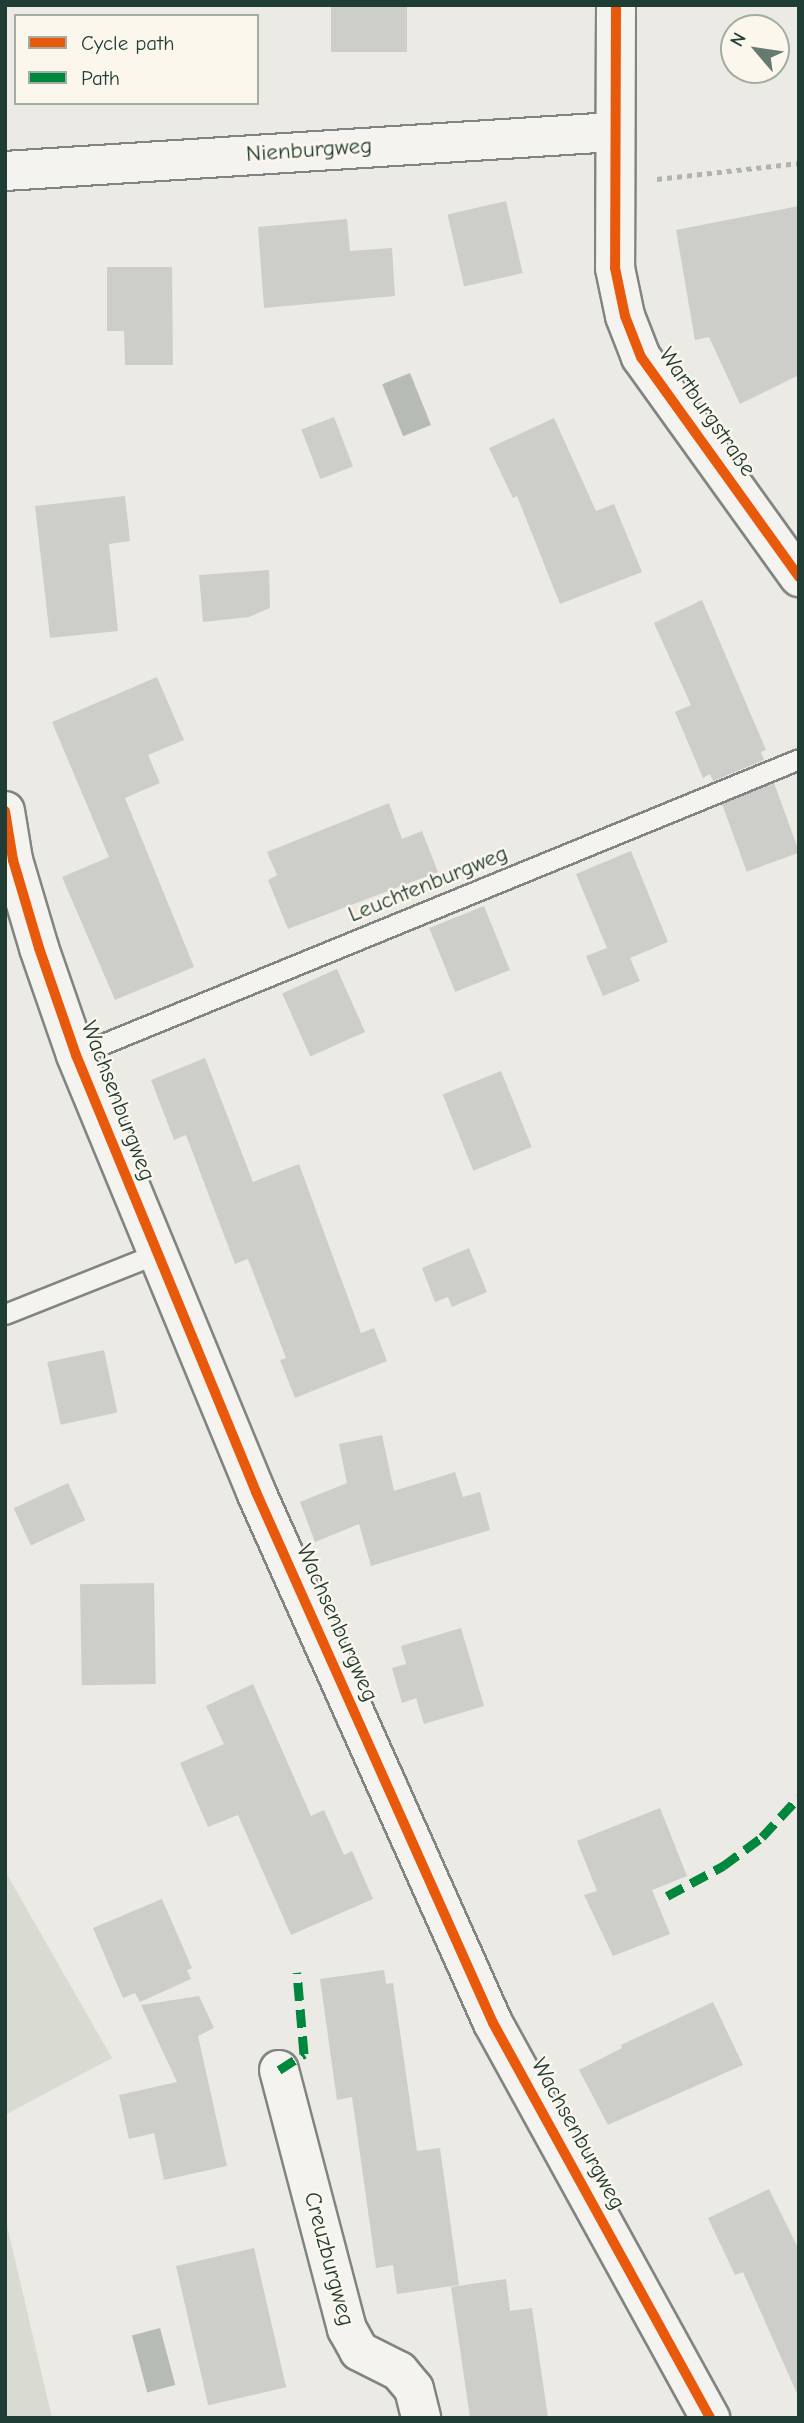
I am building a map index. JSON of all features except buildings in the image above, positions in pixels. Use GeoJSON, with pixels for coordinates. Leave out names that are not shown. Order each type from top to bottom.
{"type":"FeatureCollection","features":[{"type":"Feature","properties":{"kind":"street","name":"Wartburgstraße"},"geometry":{"type":"LineString","coordinates":[[616,5],[612,184],[615,268],[625,316],[641,357],[799,578]]}},
{"type":"Feature","properties":{"kind":"street","name":"Nienburgweg"},"geometry":{"type":"LineString","coordinates":[[5,171],[613,132]]}},
{"type":"Feature","properties":{"kind":"street","name":"Wachsenburgweg"},"geometry":{"type":"LineString","coordinates":[[5,811],[13,860],[39,948],[76,1055],[256,1492],[493,2023],[710,2418]]}},
{"type":"Feature","properties":{"kind":"street","name":"Creuzburgweg"},"geometry":{"type":"LineString","coordinates":[[279,2070],[347,2329],[359,2351],[400,2371],[414,2389],[421,2418]]}},
{"type":"Feature","properties":{"kind":"lane","name":"Leuchtenburgweg"},"geometry":{"type":"LineString","coordinates":[[76,1055],[799,759]]}},
{"type":"Feature","properties":{"kind":"lane"},"geometry":{"type":"LineString","coordinates":[[5,1314],[156,1254]]}},
{"type":"Feature","properties":{"kind":"path"},"geometry":{"type":"LineString","coordinates":[[612,184],[799,163]]}},
{"type":"Feature","properties":{"kind":"shaded area"},"geometry":{"type":"Polygon","coordinates":[[[410,373],[431,425],[403,436],[382,384],[410,373]]]}},
{"type":"Feature","properties":{"kind":"shaded area"},"geometry":{"type":"Polygon","coordinates":[[[5,1871],[112,2058],[5,2115],[5,1871]]]}},
{"type":"Feature","properties":{"kind":"shaded area"},"geometry":{"type":"Polygon","coordinates":[[[5,2217],[52,2418],[5,2418],[5,2217]]]}},
{"type":"Feature","properties":{"kind":"shaded area"},"geometry":{"type":"Polygon","coordinates":[[[160,2328],[175,2385],[147,2392],[132,2336],[160,2328]]]}},
{"type":"Feature","properties":{"kind":"marked path"},"geometry":{"type":"LineString","coordinates":[[667,1896],[723,1866],[762,1837],[799,1797]]}},
{"type":"Feature","properties":{"kind":"marked path"},"geometry":{"type":"LineString","coordinates":[[279,2070],[304,2054],[297,1972]]}},
{"type":"Feature","properties":{"kind":"cycle path"},"geometry":{"type":"LineString","coordinates":[[616,5],[615,268],[625,316],[641,357],[799,577]]}},
{"type":"Feature","properties":{"kind":"cycle path"},"geometry":{"type":"LineString","coordinates":[[5,811],[13,860],[39,948],[76,1055],[256,1492],[493,2023],[710,2418]]}}]}
